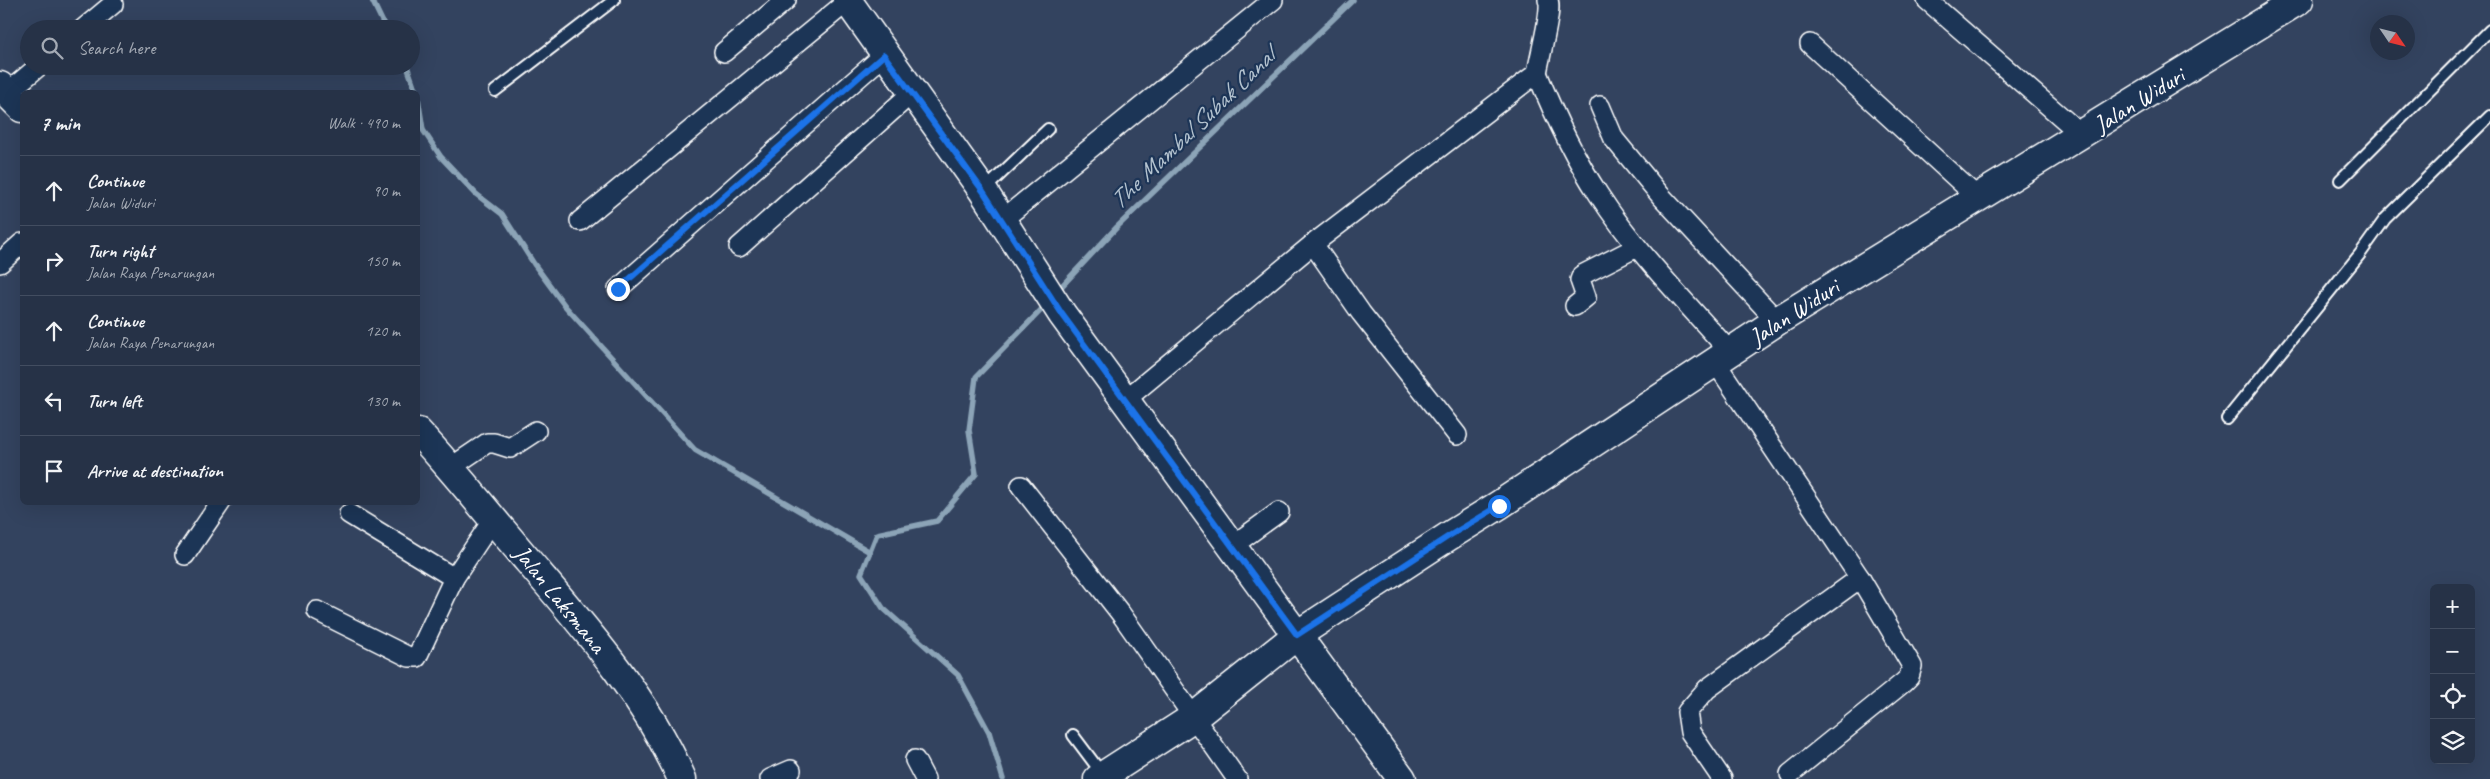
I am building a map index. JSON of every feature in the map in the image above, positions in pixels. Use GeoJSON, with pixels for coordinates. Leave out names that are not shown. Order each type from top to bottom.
{"type":"FeatureCollection","features":[{"type":"Feature","properties":{"kind":"street"},"geometry":{"type":"LineString","coordinates":[[724,52],[786,0]]}},
{"type":"Feature","properties":{"kind":"street"},"geometry":{"type":"LineString","coordinates":[[1002,220],[1273,0]]}},
{"type":"Feature","properties":{"kind":"street"},"geometry":{"type":"LineString","coordinates":[[1548,0],[1551,10],[1542,41],[1536,73],[1552,110],[1588,177],[1637,247],[1723,358],[1910,660],[1911,671],[1904,682],[1790,774]]}},
{"type":"Feature","properties":{"kind":"street"},"geometry":{"type":"LineString","coordinates":[[1927,0],[2082,135]]}},
{"type":"Feature","properties":{"kind":"street","name":"Jalan Widuri"},"geometry":{"type":"LineString","coordinates":[[1101,777],[1194,717],[1297,635],[1777,321],[2299,0]]}},
{"type":"Feature","properties":{"kind":"street"},"geometry":{"type":"LineString","coordinates":[[580,221],[847,1],[983,191],[1055,303],[1402,779]]}},
{"type":"Feature","properties":{"kind":"street"},"geometry":{"type":"LineString","coordinates":[[94,20],[113,4]]}},
{"type":"Feature","properties":{"kind":"street"},"geometry":{"type":"LineString","coordinates":[[1810,44],[1977,197]]}},
{"type":"Feature","properties":{"kind":"street"},"geometry":{"type":"LineString","coordinates":[[618,289],[884,55]]}},
{"type":"Feature","properties":{"kind":"street"},"geometry":{"type":"LineString","coordinates":[[1125,400],[1313,244],[1536,73]]}},
{"type":"Feature","properties":{"kind":"street"},"geometry":{"type":"LineString","coordinates":[[10,96],[30,75]]}},
{"type":"Feature","properties":{"kind":"street"},"geometry":{"type":"LineString","coordinates":[[739,248],[913,92]]}},
{"type":"Feature","properties":{"kind":"street"},"geometry":{"type":"LineString","coordinates":[[1600,106],[1611,134],[1638,167],[1777,321]]}},
{"type":"Feature","properties":{"kind":"street"},"geometry":{"type":"LineString","coordinates":[[1313,244],[1361,313],[1456,435]]}},
{"type":"Feature","properties":{"kind":"street"},"geometry":{"type":"LineString","coordinates":[[0,263],[20,245]]}},
{"type":"Feature","properties":{"kind":"street"},"geometry":{"type":"LineString","coordinates":[[1575,306],[1586,297],[1580,280],[1582,275],[1637,247]]}},
{"type":"Feature","properties":{"kind":"street"},"geometry":{"type":"LineString","coordinates":[[450,468],[487,443],[494,442],[510,448],[536,430]]}},
{"type":"Feature","properties":{"kind":"street","name":"Jalan Laksmana"},"geometry":{"type":"LineString","coordinates":[[420,434],[494,518],[588,630],[634,692],[654,723],[682,779]]}},
{"type":"Feature","properties":{"kind":"street"},"geometry":{"type":"LineString","coordinates":[[1021,486],[1120,614],[1237,779]]}},
{"type":"Feature","properties":{"kind":"street"},"geometry":{"type":"LineString","coordinates":[[185,554],[219,505]]}},
{"type":"Feature","properties":{"kind":"street"},"geometry":{"type":"LineString","coordinates":[[1232,546],[1279,512]]}},
{"type":"Feature","properties":{"kind":"street"},"geometry":{"type":"LineString","coordinates":[[349,514],[454,578]]}},
{"type":"Feature","properties":{"kind":"street"},"geometry":{"type":"LineString","coordinates":[[317,611],[414,658],[420,654],[424,646],[454,578],[494,518]]}},
{"type":"Feature","properties":{"kind":"street"},"geometry":{"type":"LineString","coordinates":[[1722,779],[1690,732],[1687,712],[1707,689],[1860,578]]}},
{"type":"Feature","properties":{"kind":"street"},"geometry":{"type":"LineString","coordinates":[[915,760],[925,779]]}},
{"type":"Feature","properties":{"kind":"street"},"geometry":{"type":"LineString","coordinates":[[770,779],[791,770]]}},
{"type":"Feature","properties":{"kind":"lane"},"geometry":{"type":"LineString","coordinates":[[495,91],[614,0]]}},
{"type":"Feature","properties":{"kind":"lane"},"geometry":{"type":"LineString","coordinates":[[2340,180],[2490,30]]}},
{"type":"Feature","properties":{"kind":"lane"},"geometry":{"type":"LineString","coordinates":[[2227,419],[2360,254],[2385,220],[2490,116]]}},
{"type":"Feature","properties":{"kind":"lane"},"geometry":{"type":"LineString","coordinates":[[983,191],[1048,130]]}},
{"type":"Feature","properties":{"kind":"lane"},"geometry":{"type":"LineString","coordinates":[[1073,735],[1101,777]]}},
{"type":"Feature","properties":{"kind":"waterway"},"geometry":{"type":"LineString","coordinates":[[372,0],[382,20]]}},
{"type":"Feature","properties":{"kind":"waterway","name":"The Mambal Subak Canal"},"geometry":{"type":"LineString","coordinates":[[1059,289],[1117,227],[1353,0]]}},
{"type":"Feature","properties":{"kind":"waterway"},"geometry":{"type":"LineString","coordinates":[[410,75],[415,90]]}},
{"type":"Feature","properties":{"kind":"waterway"},"geometry":{"type":"LineString","coordinates":[[420,111],[423,130],[441,157],[476,194],[502,214],[534,264],[565,306],[695,450],[870,552]]}},
{"type":"Feature","properties":{"kind":"waterway","name":"The Mambal Subak Canal"},"geometry":{"type":"LineString","coordinates":[[1003,779],[989,732],[958,675],[883,608],[861,574],[877,534],[937,521],[976,474],[969,430],[976,377],[1043,308]]}},
{"type":"Feature","properties":{"kind":"route"},"geometry":{"type":"LineString","coordinates":[[618,289],[884,55],[913,92],[983,191],[1062,314],[1297,635],[1449,536],[1499,506]]}}]}
